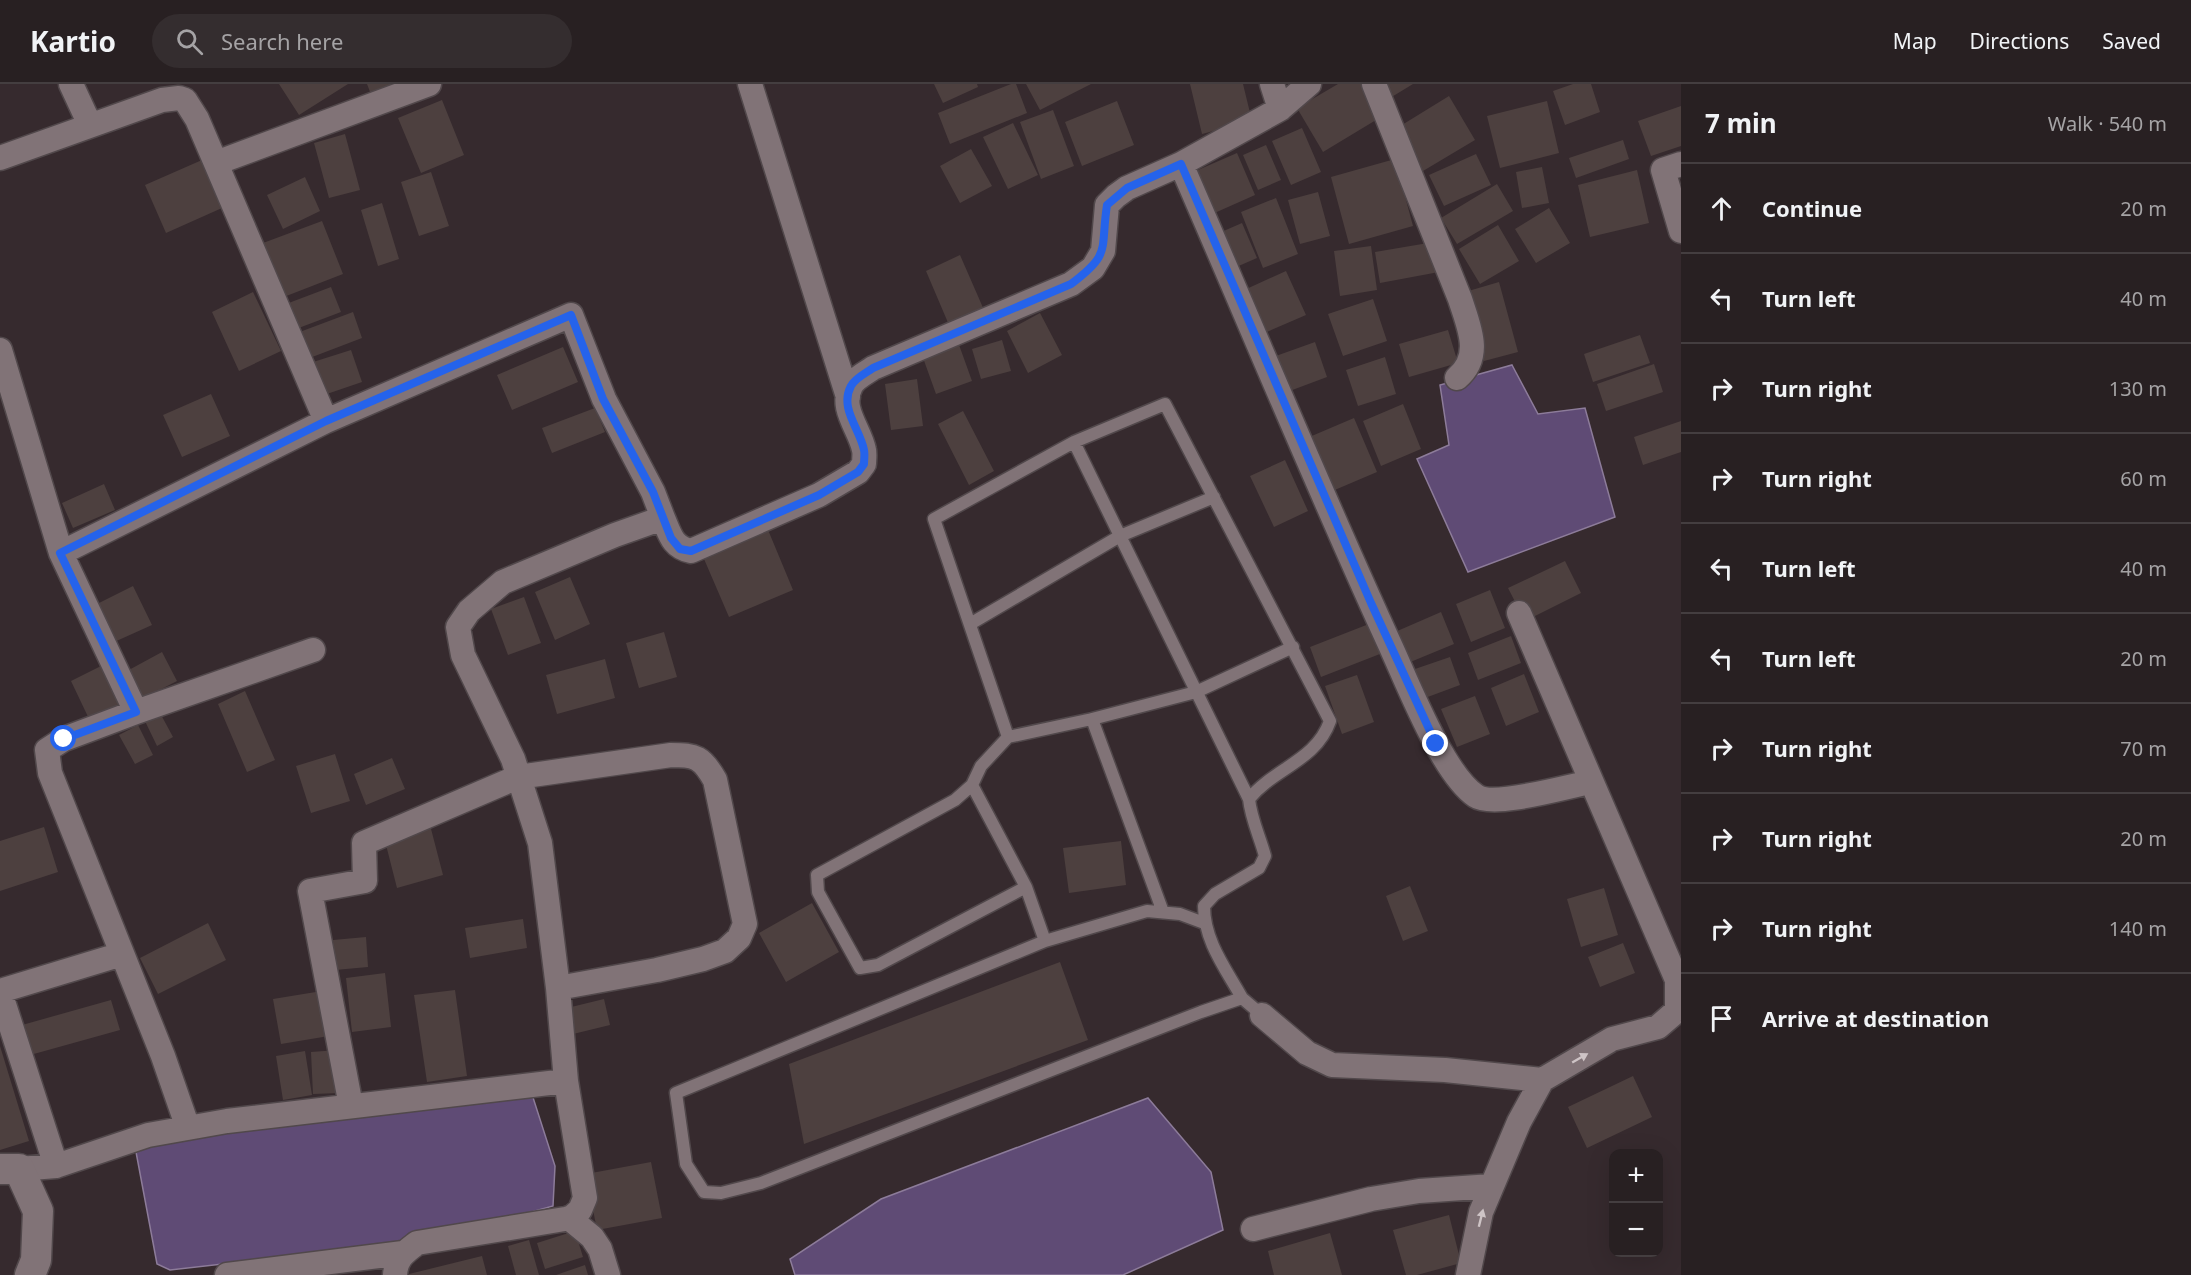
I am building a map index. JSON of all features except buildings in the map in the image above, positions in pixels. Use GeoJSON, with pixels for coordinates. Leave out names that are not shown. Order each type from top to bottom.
{"type":"FeatureCollection","features":[{"type":"Feature","properties":{"kind":"street"},"geometry":{"type":"LineString","coordinates":[[71,84],[90,125]]}},
{"type":"Feature","properties":{"kind":"street"},"geometry":{"type":"LineString","coordinates":[[216,163],[429,84]]}},
{"type":"Feature","properties":{"kind":"street"},"geometry":{"type":"LineString","coordinates":[[750,84],[848,397]]}},
{"type":"Feature","properties":{"kind":"street"},"geometry":{"type":"LineString","coordinates":[[1272,84],[1280,110]]}},
{"type":"Feature","properties":{"kind":"street"},"geometry":{"type":"LineString","coordinates":[[60,553],[326,421],[571,315],[603,399],[653,492],[671,538],[680,549],[691,551],[819,495],[858,472],[864,464],[864,450],[848,411],[851,386],[873,368],[1071,284],[1093,268],[1103,251],[1107,205],[1127,188],[1181,164],[1280,110],[1309,84]]}},
{"type":"Feature","properties":{"kind":"street"},"geometry":{"type":"LineString","coordinates":[[1374,84],[1460,299],[1469,329],[1471,362],[1456,378]]}},
{"type":"Feature","properties":{"kind":"street"},"geometry":{"type":"LineString","coordinates":[[0,158],[162,100],[179,98],[185,100],[197,119],[326,421]]}},
{"type":"Feature","properties":{"kind":"street"},"geometry":{"type":"LineString","coordinates":[[1181,164],[1371,603],[1436,744],[1459,779],[1477,797],[1503,800],[1591,782]]}},
{"type":"Feature","properties":{"kind":"street"},"geometry":{"type":"LineString","coordinates":[[1681,164],[1663,170],[1681,231]]}},
{"type":"Feature","properties":{"kind":"street"},"geometry":{"type":"LineString","coordinates":[[0,351],[60,553],[136,712]]}},
{"type":"Feature","properties":{"kind":"street"},"geometry":{"type":"LineString","coordinates":[[227,1275],[399,1264],[417,1243],[569,1218],[580,1210],[585,1198],[566,1082],[558,988],[540,843],[513,759],[463,655],[458,627],[469,611],[503,582],[615,535],[663,518]]}},
{"type":"Feature","properties":{"kind":"street"},"geometry":{"type":"LineString","coordinates":[[1468,1275],[1481,1212],[1519,1122],[1542,1080],[1612,1039],[1658,1027],[1679,1008],[1677,980],[1519,613]]}},
{"type":"Feature","properties":{"kind":"street"},"geometry":{"type":"LineString","coordinates":[[188,1128],[163,1056],[50,772],[47,750],[64,739],[313,650]]}},
{"type":"Feature","properties":{"kind":"street"},"geometry":{"type":"LineString","coordinates":[[351,1106],[310,891],[365,881],[364,843],[518,777],[670,755],[691,755],[702,760],[715,780],[745,924],[739,938],[725,951],[703,959],[558,988]]}},
{"type":"Feature","properties":{"kind":"street"},"geometry":{"type":"LineString","coordinates":[[56,1166],[0,992],[122,954]]}},
{"type":"Feature","properties":{"kind":"street"},"geometry":{"type":"LineString","coordinates":[[1262,1015],[1307,1053],[1332,1065],[1445,1070],[1542,1080]]}},
{"type":"Feature","properties":{"kind":"street"},"geometry":{"type":"LineString","coordinates":[[30,1275],[36,1260],[38,1211],[10,1169],[56,1166],[148,1135],[227,1121],[566,1082]]}},
{"type":"Feature","properties":{"kind":"street"},"geometry":{"type":"LineString","coordinates":[[1253,1229],[1371,1199],[1409,1192],[1492,1186]]}},
{"type":"Feature","properties":{"kind":"street"},"geometry":{"type":"LineString","coordinates":[[569,1218],[592,1237],[600,1249],[608,1275]]}},
{"type":"Feature","properties":{"kind":"lane"},"geometry":{"type":"LineString","coordinates":[[1008,737],[934,519],[1074,441],[1165,404],[1293,646],[1330,721],[1324,737],[1312,750],[1257,789],[1249,799]]}},
{"type":"Feature","properties":{"kind":"lane"},"geometry":{"type":"LineString","coordinates":[[1074,441],[1249,799],[1250,813],[1260,836],[1265,856],[1259,868],[1215,894],[1204,906],[1204,923],[1211,943],[1242,998],[1262,1015]]}},
{"type":"Feature","properties":{"kind":"lane"},"geometry":{"type":"LineString","coordinates":[[970,624],[1120,536],[1214,497]]}},
{"type":"Feature","properties":{"kind":"lane"},"geometry":{"type":"LineString","coordinates":[[1026,887],[878,965],[860,968],[818,892],[816,875],[955,800],[972,785],[981,765],[1008,737],[1092,719],[1196,692],[1293,646]]}},
{"type":"Feature","properties":{"kind":"lane"},"geometry":{"type":"LineString","coordinates":[[1092,719],[1163,912]]}},
{"type":"Feature","properties":{"kind":"lane"},"geometry":{"type":"LineString","coordinates":[[972,785],[1026,887],[1045,941]]}},
{"type":"Feature","properties":{"kind":"lane"},"geometry":{"type":"LineString","coordinates":[[1204,923],[1180,914],[1147,911],[1045,941],[676,1093],[686,1164],[704,1192],[722,1193],[761,1183],[1190,1016],[1242,998]]}},
{"type":"Feature","properties":{"kind":"shaded area"},"geometry":{"type":"Polygon","coordinates":[[[1512,365],[1538,414],[1585,408],[1615,517],[1468,572],[1417,459],[1449,445],[1440,385],[1512,365]]]}},
{"type":"Feature","properties":{"kind":"shaded area"},"geometry":{"type":"Polygon","coordinates":[[[529,1085],[555,1166],[553,1206],[428,1241],[170,1270],[157,1264],[136,1152],[230,1116],[529,1085]]]}},
{"type":"Feature","properties":{"kind":"shaded area"},"geometry":{"type":"Polygon","coordinates":[[[1148,1098],[1211,1172],[1223,1230],[1123,1275],[795,1275],[790,1259],[881,1199],[1148,1098]]]}},
{"type":"Feature","properties":{"kind":"route"},"geometry":{"type":"LineString","coordinates":[[64,739],[136,712],[60,553],[326,421],[571,315],[603,399],[653,492],[671,538],[680,549],[691,551],[819,495],[858,472],[864,464],[864,450],[848,411],[848,397],[851,386],[859,378],[873,368],[1071,284],[1093,268],[1103,251],[1107,205],[1127,188],[1181,164],[1371,603],[1436,744]]}}]}
